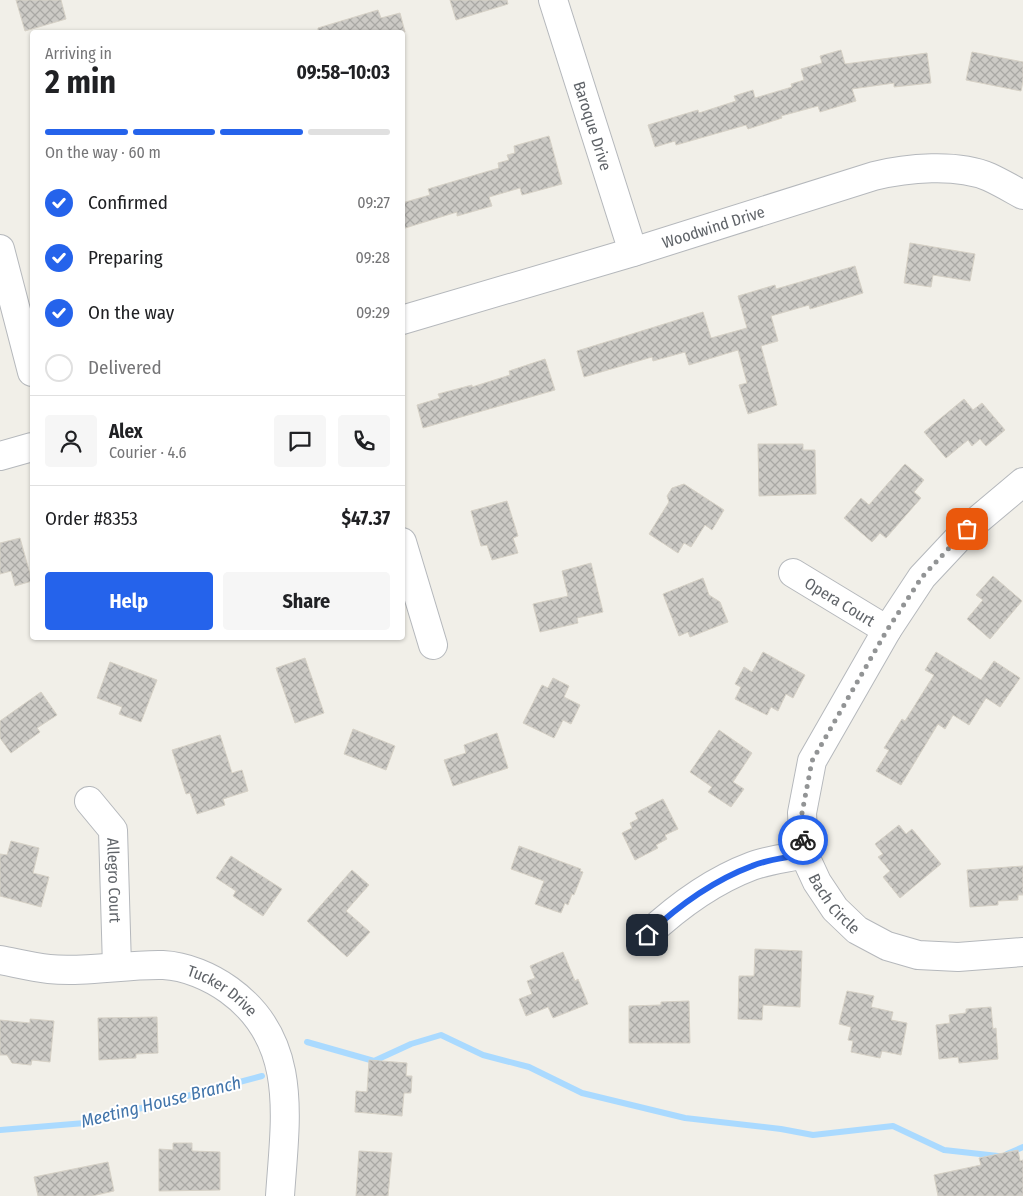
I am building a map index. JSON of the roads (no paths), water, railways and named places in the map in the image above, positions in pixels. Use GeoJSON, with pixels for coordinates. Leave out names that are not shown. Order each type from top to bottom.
{"type":"FeatureCollection","features":[{"type":"Feature","properties":{"kind":"street","name":"Baroque Drive"},"geometry":{"type":"LineString","coordinates":[[553,0],[633,252]]}},
{"type":"Feature","properties":{"kind":"street","name":"Woodwind Drive"},"geometry":{"type":"LineString","coordinates":[[405,319],[633,252],[874,176],[899,170],[958,170],[987,176],[1023,195]]}},
{"type":"Feature","properties":{"kind":"street"},"geometry":{"type":"LineString","coordinates":[[0,249],[30,364]]}},
{"type":"Feature","properties":{"kind":"street"},"geometry":{"type":"LineString","coordinates":[[0,456],[30,448]]}},
{"type":"Feature","properties":{"kind":"street","name":"Bach Circle"},"geometry":{"type":"LineString","coordinates":[[1023,482],[967,529],[922,577],[887,630],[812,761],[802,813],[804,854],[817,882],[835,909],[857,930],[887,946],[918,955],[958,957],[1023,952]]}},
{"type":"Feature","properties":{"kind":"street"},"geometry":{"type":"LineString","coordinates":[[405,552],[433,645]]}},
{"type":"Feature","properties":{"kind":"street","name":"Opera Court"},"geometry":{"type":"LineString","coordinates":[[794,573],[887,630]]}},
{"type":"Feature","properties":{"kind":"street","name":"Allegro Court"},"geometry":{"type":"LineString","coordinates":[[89,802],[113,830],[118,967]]}},
{"type":"Feature","properties":{"kind":"street"},"geometry":{"type":"LineString","coordinates":[[647,935],[674,911],[719,880],[753,865],[804,854]]}},
{"type":"Feature","properties":{"kind":"street","name":"Tucker Drive"},"geometry":{"type":"LineString","coordinates":[[0,960],[50,969],[165,965],[192,971],[217,981],[240,998],[256,1013],[268,1033],[278,1055],[283,1077],[285,1110],[280,1196]]}},
{"type":"Feature","properties":{"kind":"waterway","name":"Meeting House Branch"},"geometry":{"type":"LineString","coordinates":[[307,1042],[374,1061],[411,1044],[441,1035],[483,1055],[529,1067],[582,1093],[685,1118],[781,1129],[813,1135],[893,1126],[944,1150],[998,1156]]}},
{"type":"Feature","properties":{"kind":"waterway","name":"Meeting House Branch"},"geometry":{"type":"LineString","coordinates":[[0,1130],[85,1123],[262,1076]]}},
{"type":"Feature","properties":{"kind":"waterway","name":"Meeting House Branch"},"geometry":{"type":"LineString","coordinates":[[1007,1154],[1023,1147]]}}]}
